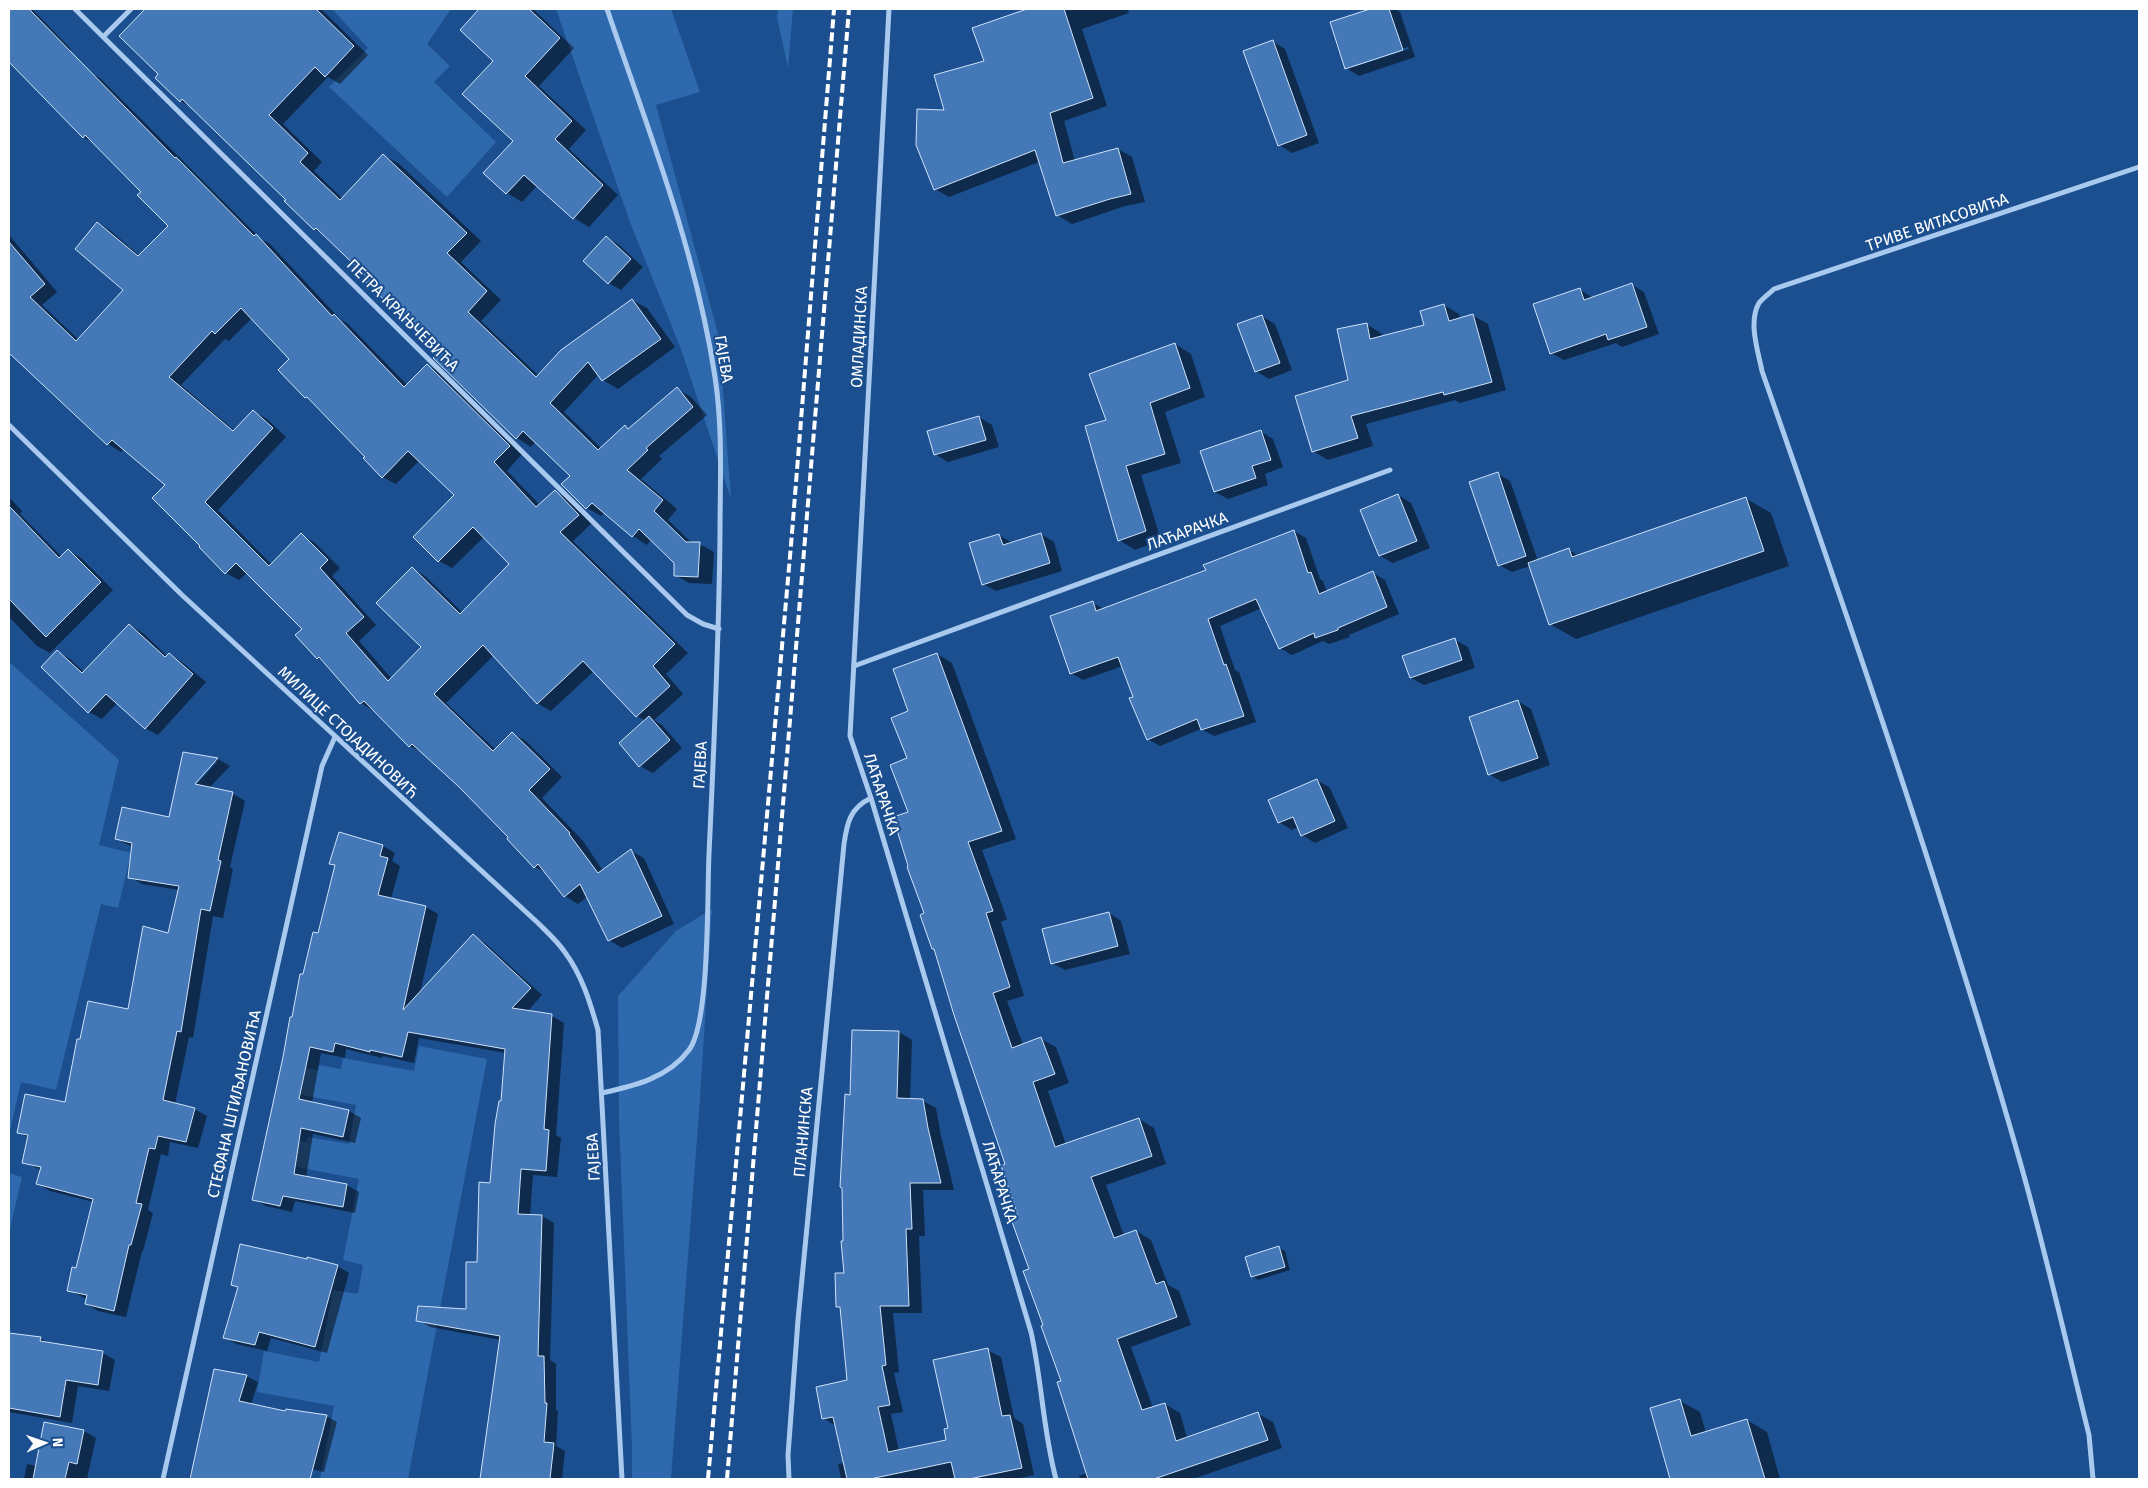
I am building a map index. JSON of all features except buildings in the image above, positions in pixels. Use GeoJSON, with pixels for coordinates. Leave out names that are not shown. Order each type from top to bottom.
{"type":"FeatureCollection","features":[{"type":"Feature","properties":{"kind":"street","name":"ПЕТРА КРАЊЧЕВИЋА"},"geometry":{"type":"LineString","coordinates":[[75,9],[687,615],[703,624],[719,629]]}},
{"type":"Feature","properties":{"kind":"street"},"geometry":{"type":"LineString","coordinates":[[104,36],[131,9]]}},
{"type":"Feature","properties":{"kind":"street","name":"ГАЈЕВА"},"geometry":{"type":"LineString","coordinates":[[607,9],[686,245],[704,313],[716,379],[721,442],[719,629],[706,952],[698,1028],[690,1050],[659,1076],[634,1086],[602,1093],[622,1479]]}},
{"type":"Feature","properties":{"kind":"street","name":"ОМЛАДИНСКА"},"geometry":{"type":"LineString","coordinates":[[854,666],[889,9]]}},
{"type":"Feature","properties":{"kind":"street","name":"ТРИВЕ ВИТАСОВИЋА"},"geometry":{"type":"LineString","coordinates":[[2093,1479],[2089,1434],[2020,1160],[1949,924],[1868,676],[1762,371],[1755,334],[1755,315],[1760,302],[1774,289],[2139,167]]}},
{"type":"Feature","properties":{"kind":"street","name":"МИЛИЦЕ СТОЈАДИНОВИЋ"},"geometry":{"type":"LineString","coordinates":[[9,425],[182,595],[538,923],[564,951],[586,992],[598,1030],[602,1093]]}},
{"type":"Feature","properties":{"kind":"street","name":"ЛАЋАРАЧКА"},"geometry":{"type":"LineString","coordinates":[[1056,1479],[1051,1460],[1039,1369],[1031,1332],[872,798],[850,736],[854,666],[1390,470]]}},
{"type":"Feature","properties":{"kind":"street","name":"СТЕФАНА ШТИЉАНОВИЋА"},"geometry":{"type":"LineString","coordinates":[[162,1479],[322,766],[335,737]]}},
{"type":"Feature","properties":{"kind":"street","name":"ПЛАНИНСКА"},"geometry":{"type":"LineString","coordinates":[[789,1479],[788,1455],[798,1320],[844,844],[850,816],[858,805],[872,798]]}},
{"type":"Feature","properties":{"kind":"shaded area"},"geometry":{"type":"Polygon","coordinates":[[[332,9],[451,9],[427,44],[450,66],[434,82],[496,142],[447,197],[329,87],[368,48],[332,9]]]}},
{"type":"Feature","properties":{"kind":"shaded area"},"geometry":{"type":"Polygon","coordinates":[[[556,9],[671,9],[700,92],[656,105],[719,337],[731,499],[681,349],[631,225],[556,9]]]}},
{"type":"Feature","properties":{"kind":"shaded area"},"geometry":{"type":"Polygon","coordinates":[[[778,9],[793,9],[788,68],[777,17],[778,9]]]}},
{"type":"Feature","properties":{"kind":"shaded area"},"geometry":{"type":"Polygon","coordinates":[[[9,662],[119,760],[99,845],[131,853],[118,908],[101,904],[56,1090],[21,1082],[9,1135],[9,662]]]}},
{"type":"Feature","properties":{"kind":"shaded area"},"geometry":{"type":"Polygon","coordinates":[[[712,909],[700,1099],[671,1479],[632,1479],[619,1120],[618,996],[676,931],[712,909]]]}},
{"type":"Feature","properties":{"kind":"shaded area"},"geometry":{"type":"Polygon","coordinates":[[[419,1046],[487,1059],[408,1479],[320,1479],[334,1406],[257,1392],[264,1351],[319,1362],[333,1290],[358,1294],[363,1265],[343,1260],[359,1179],[265,1161],[269,1135],[307,1142],[308,1137],[349,1144],[356,1105],[286,1092],[291,1065],[318,1070],[319,1065],[341,1069],[343,1058],[414,1071],[419,1046]]]}},
{"type":"Feature","properties":{"kind":"shaded area"},"geometry":{"type":"Polygon","coordinates":[[[9,1173],[22,1177],[9,1233],[9,1173]]]}},
{"type":"Feature","properties":{"kind":"railway"},"geometry":{"type":"LineString","coordinates":[[708,1479],[791,545],[834,9]]}},
{"type":"Feature","properties":{"kind":"railway"},"geometry":{"type":"LineString","coordinates":[[727,1479],[849,9]]}}]}
